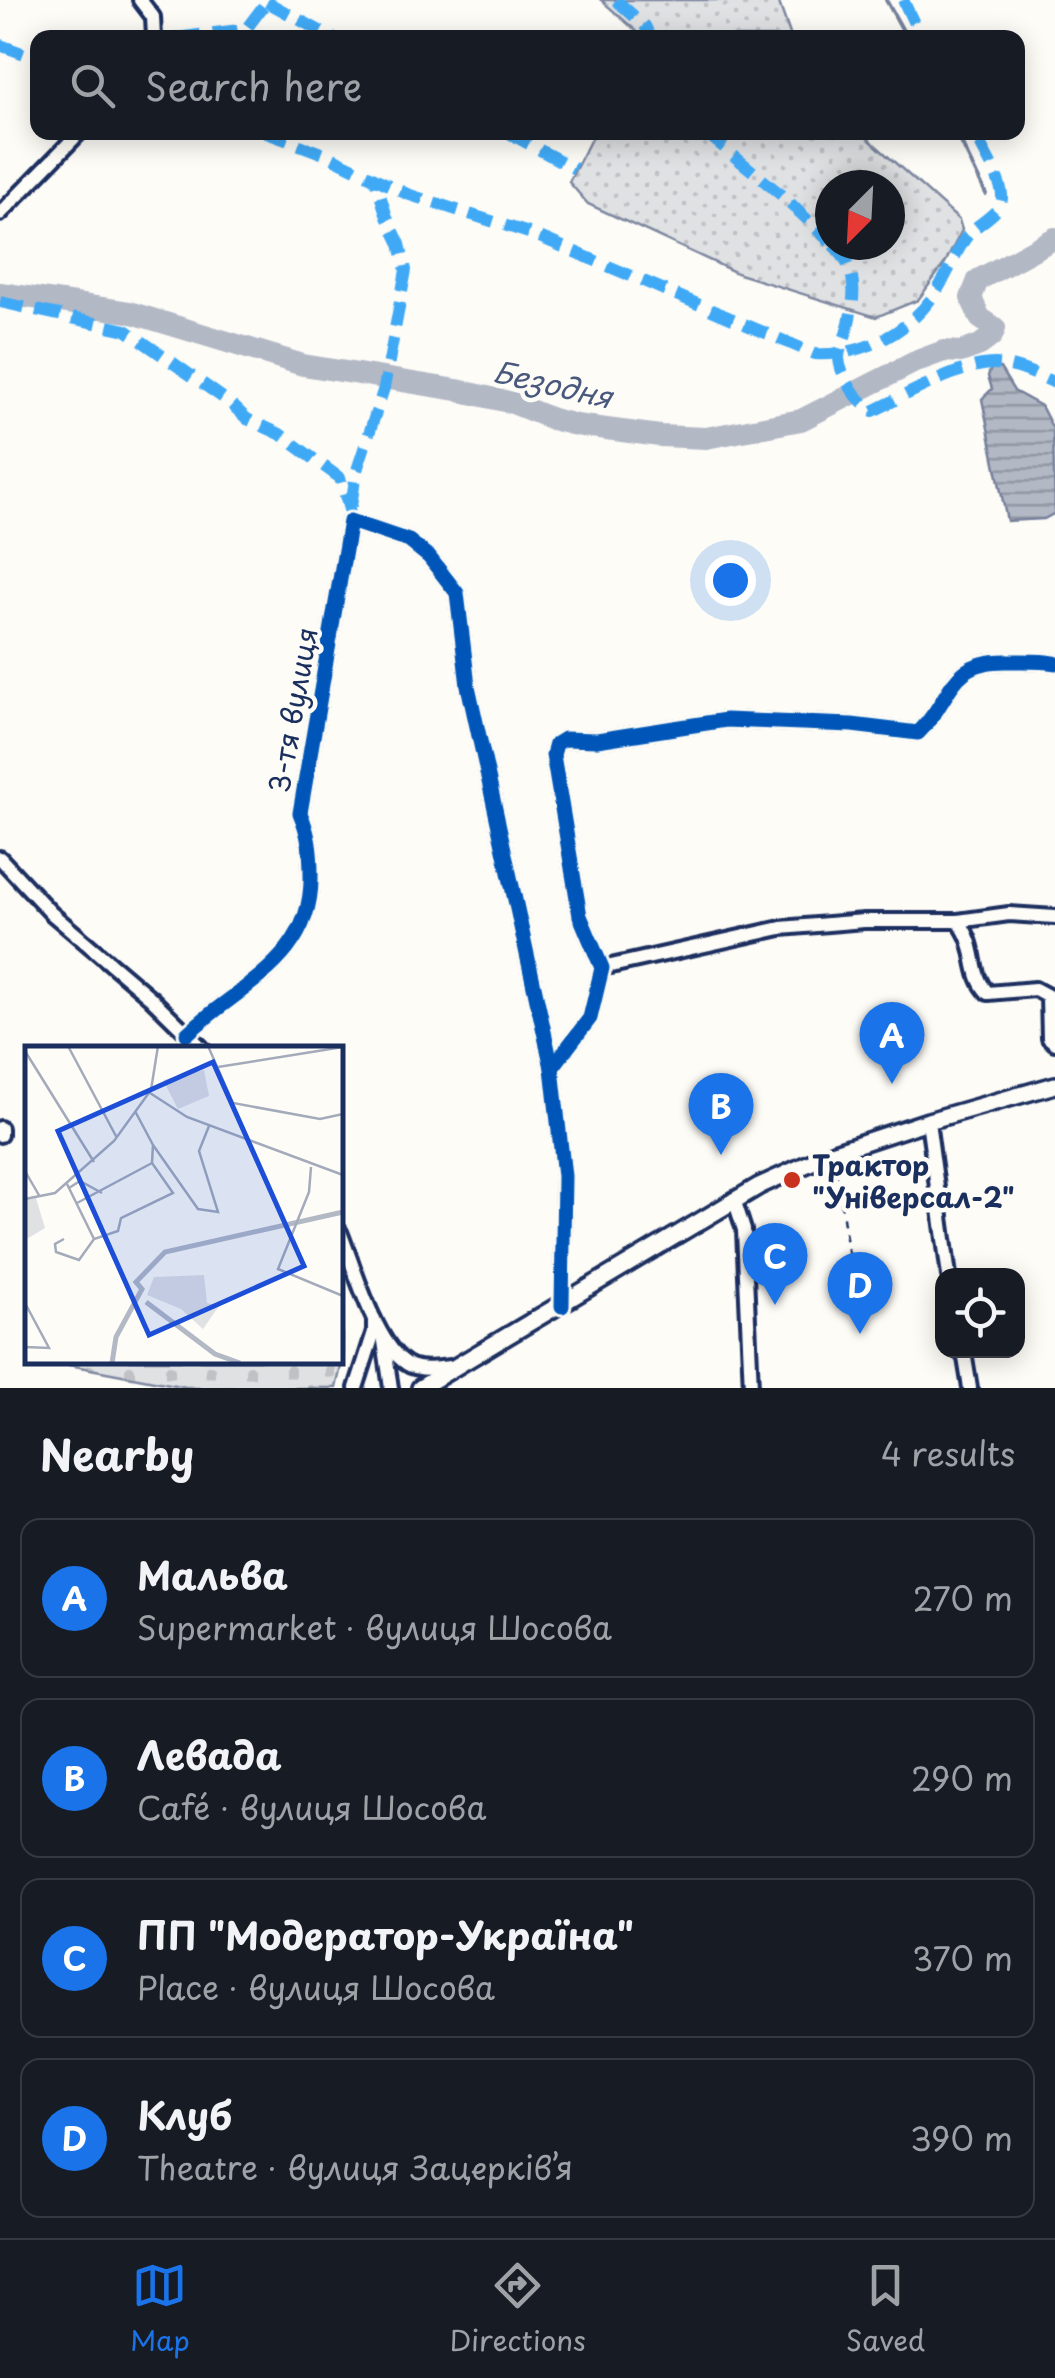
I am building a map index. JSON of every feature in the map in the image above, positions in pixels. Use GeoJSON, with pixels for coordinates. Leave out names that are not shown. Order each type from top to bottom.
{"type":"FeatureCollection","features":[{"type":"Feature","properties":{"kind":"main road"},"geometry":{"type":"LineString","coordinates":[[420,1388],[734,1199],[834,1152],[1055,1085]]}},
{"type":"Feature","properties":{"kind":"street"},"geometry":{"type":"LineString","coordinates":[[140,0],[153,17],[154,30]]}},
{"type":"Feature","properties":{"kind":"street"},"geometry":{"type":"LineString","coordinates":[[0,214],[72,140]]}},
{"type":"Feature","properties":{"kind":"street","name":"3-тя вулиця"},"geometry":{"type":"LineString","coordinates":[[187,1034],[276,962],[296,939],[305,920],[311,888],[311,854],[300,814],[350,521],[408,541],[429,557],[457,593],[468,686],[552,1068]]}},
{"type":"Feature","properties":{"kind":"street"},"geometry":{"type":"LineString","coordinates":[[562,1306],[564,1176],[552,1068],[590,1018],[602,968],[580,916],[553,755],[556,744],[726,720],[852,725],[918,733],[931,721],[947,690],[964,670],[988,661],[1055,664]]}},
{"type":"Feature","properties":{"kind":"street"},"geometry":{"type":"LineString","coordinates":[[0,858],[51,913],[152,998],[200,1046]]}},
{"type":"Feature","properties":{"kind":"street"},"geometry":{"type":"LineString","coordinates":[[602,968],[781,928],[864,921],[958,921],[1009,914],[1055,916]]}},
{"type":"Feature","properties":{"kind":"street"},"geometry":{"type":"LineString","coordinates":[[958,921],[970,936],[978,982],[988,992],[1035,990],[1048,996],[1050,1038],[1055,1043]]}},
{"type":"Feature","properties":{"kind":"street"},"geometry":{"type":"LineString","coordinates":[[928,1121],[948,1268]]}},
{"type":"Feature","properties":{"kind":"street"},"geometry":{"type":"LineString","coordinates":[[0,1128],[0,1135]]}},
{"type":"Feature","properties":{"kind":"street"},"geometry":{"type":"LineString","coordinates":[[734,1199],[744,1230],[751,1388]]}},
{"type":"Feature","properties":{"kind":"street"},"geometry":{"type":"LineString","coordinates":[[342,1237],[374,1317],[391,1348],[411,1366],[451,1367]]}},
{"type":"Feature","properties":{"kind":"street"},"geometry":{"type":"LineString","coordinates":[[356,1388],[374,1332],[374,1317]]}},
{"type":"Feature","properties":{"kind":"street"},"geometry":{"type":"LineString","coordinates":[[382,1334],[391,1388]]}},
{"type":"Feature","properties":{"kind":"street"},"geometry":{"type":"LineString","coordinates":[[965,1358],[970,1388]]}},
{"type":"Feature","properties":{"kind":"path"},"geometry":{"type":"LineString","coordinates":[[834,1152],[852,1279]]}},
{"type":"Feature","properties":{"kind":"green space"},"geometry":{"type":"Polygon","coordinates":[[[601,0],[778,0],[789,30],[635,30],[601,0]]]}},
{"type":"Feature","properties":{"kind":"green space"},"geometry":{"type":"Polygon","coordinates":[[[590,140],[870,140],[903,170],[815,170],[815,260],[905,260],[905,172],[959,220],[962,230],[945,263],[918,300],[876,317],[739,274],[588,204],[569,182],[590,140]]]}},
{"type":"Feature","properties":{"kind":"green space"},"geometry":{"type":"Polygon","coordinates":[[[342,1363],[336,1388],[191,1388],[69,1365],[342,1363]]]}},
{"type":"Feature","properties":{"kind":"shaded area"},"geometry":{"type":"Polygon","coordinates":[[[991,368],[1000,368],[1014,391],[1041,406],[1053,429],[1055,513],[1044,519],[1007,521],[982,399],[992,389],[988,376],[991,368]]]}},
{"type":"Feature","properties":{"kind":"waterway"},"geometry":{"type":"LineString","coordinates":[[886,0],[903,30]]}},
{"type":"Feature","properties":{"kind":"waterway"},"geometry":{"type":"LineString","coordinates":[[960,140],[986,194]]}},
{"type":"Feature","properties":{"kind":"waterway","name":"Безодня"},"geometry":{"type":"LineString","coordinates":[[0,293],[129,312],[303,365],[457,390],[513,403],[576,425],[706,438],[801,420],[917,361],[944,351],[961,352],[980,345],[992,336],[995,328],[980,318],[971,298],[978,280],[1055,238]]}},
{"type":"Feature","properties":{"kind":"marked path"},"geometry":{"type":"LineString","coordinates":[[238,30],[246,29],[268,0]]}},
{"type":"Feature","properties":{"kind":"marked path"},"geometry":{"type":"LineString","coordinates":[[616,0],[647,30]]}},
{"type":"Feature","properties":{"kind":"marked path"},"geometry":{"type":"LineString","coordinates":[[903,0],[917,30]]}},
{"type":"Feature","properties":{"kind":"marked path"},"geometry":{"type":"LineString","coordinates":[[267,2],[318,30]]}},
{"type":"Feature","properties":{"kind":"marked path"},"geometry":{"type":"LineString","coordinates":[[0,45],[30,56]]}},
{"type":"Feature","properties":{"kind":"marked path"},"geometry":{"type":"LineString","coordinates":[[286,140],[327,155],[407,194],[535,235],[815,354],[834,354],[871,345],[905,326],[931,298],[968,235],[1001,202],[999,182],[978,140]]}},
{"type":"Feature","properties":{"kind":"marked path"},"geometry":{"type":"LineString","coordinates":[[522,140],[575,169]]}},
{"type":"Feature","properties":{"kind":"marked path"},"geometry":{"type":"LineString","coordinates":[[715,140],[815,227]]}},
{"type":"Feature","properties":{"kind":"marked path"},"geometry":{"type":"LineString","coordinates":[[351,506],[356,473],[384,388],[406,270],[375,179]]}},
{"type":"Feature","properties":{"kind":"marked path"},"geometry":{"type":"LineString","coordinates":[[845,260],[853,283],[853,304],[839,354],[840,365],[851,388],[873,411],[934,382],[983,365],[1011,366],[1055,383]]}},
{"type":"Feature","properties":{"kind":"marked path"},"geometry":{"type":"LineString","coordinates":[[0,302],[126,330],[229,402],[247,419],[280,434],[340,478],[350,513]]}},
{"type":"Feature","properties":{"kind":"cycle path"},"geometry":{"type":"LineString","coordinates":[[187,1034],[270,968],[300,929],[308,904],[310,851],[300,813],[350,521],[409,541],[429,557],[457,593],[468,686],[552,1068]]}},
{"type":"Feature","properties":{"kind":"cycle path"},"geometry":{"type":"LineString","coordinates":[[562,1306],[564,1176],[552,1068],[590,1018],[602,968],[580,916],[553,755],[556,744],[564,739],[597,740],[726,720],[852,725],[918,733],[961,675],[972,668],[1006,661],[1055,663]]}},
{"type":"Feature","properties":{"kind":"place","name":"Мальва"},"geometry":{"type":"Point","coordinates":[892,1084]}},
{"type":"Feature","properties":{"kind":"place","name":"Левада"},"geometry":{"type":"Point","coordinates":[721,1155]}},
{"type":"Feature","properties":{"kind":"place","name":"Трактор \"Універсал-2\""},"geometry":{"type":"Point","coordinates":[792,1180]}},
{"type":"Feature","properties":{"kind":"place","name":"ПП \"Модератор-Україна\""},"geometry":{"type":"Point","coordinates":[775,1305]}},
{"type":"Feature","properties":{"kind":"place","name":"Клуб"},"geometry":{"type":"Point","coordinates":[860,1334]}}]}
